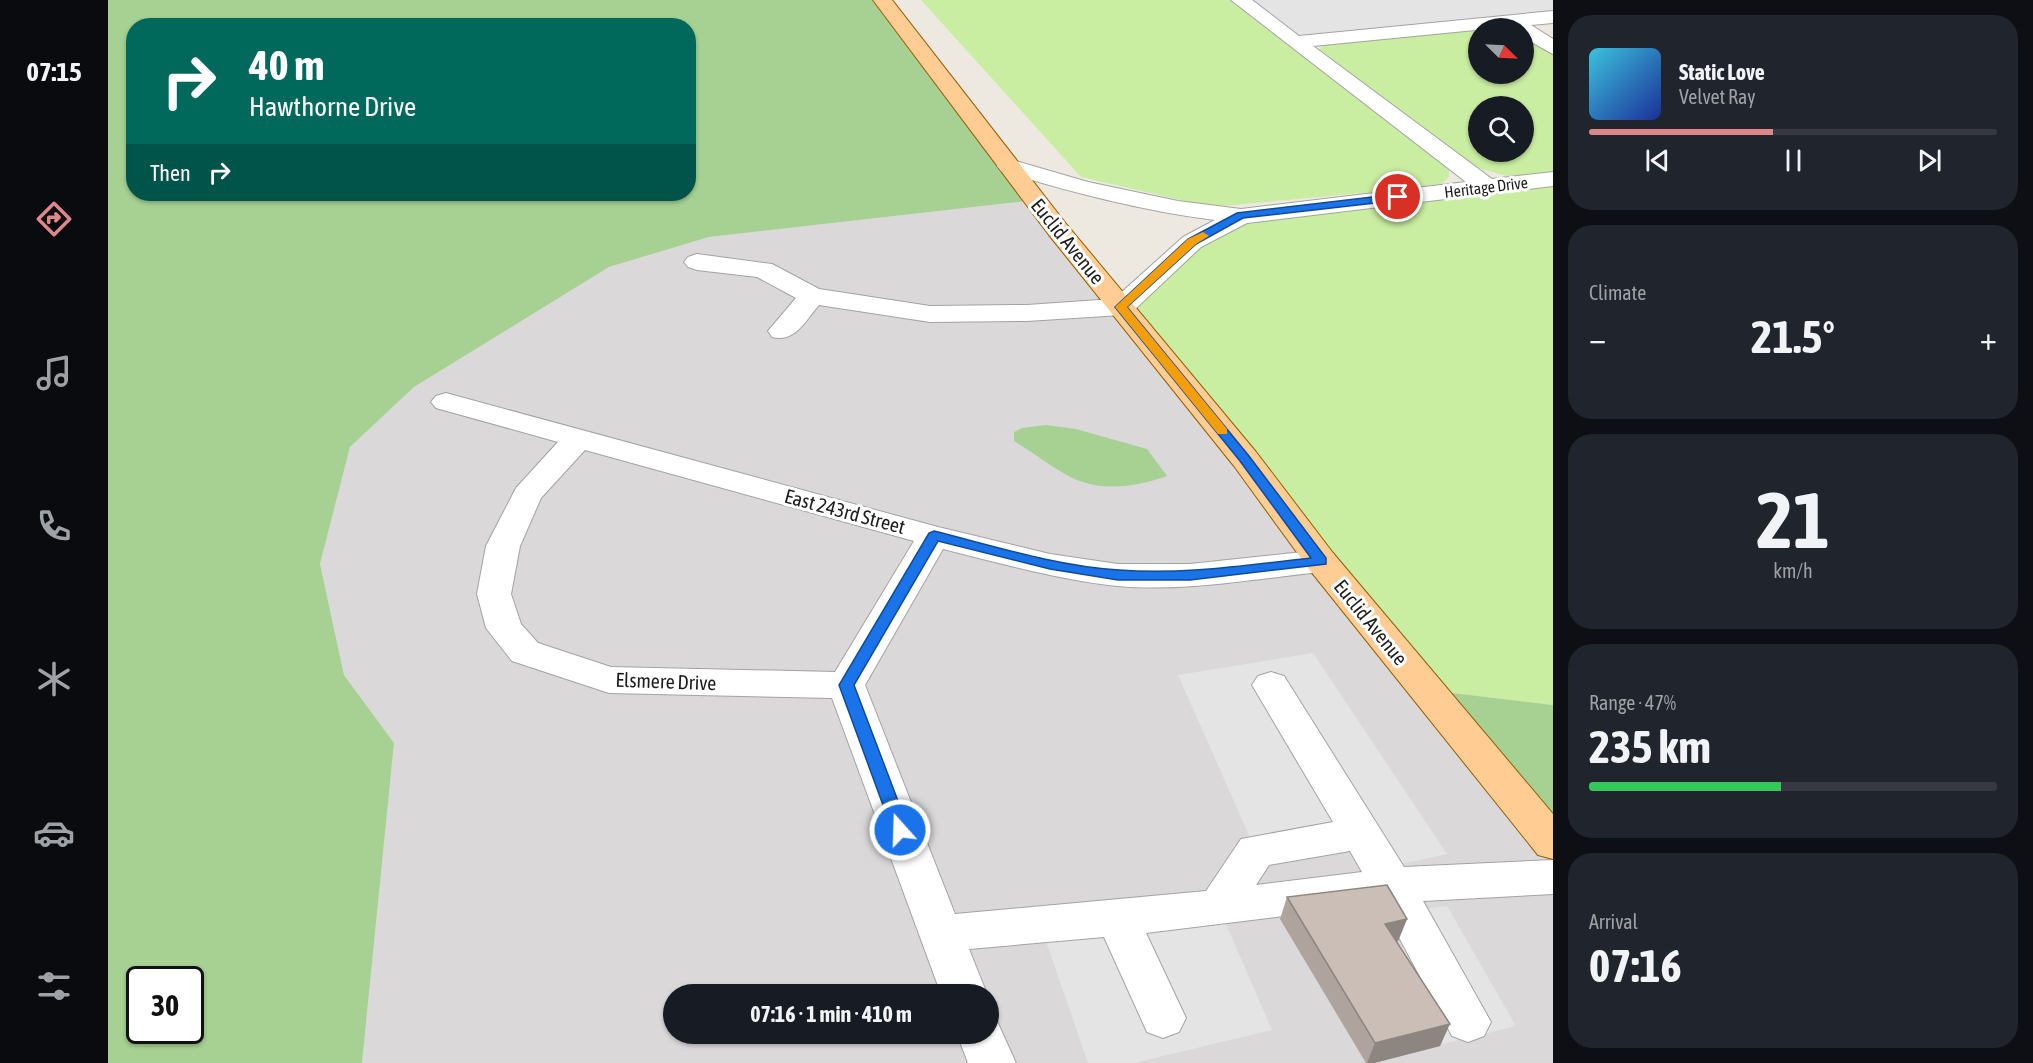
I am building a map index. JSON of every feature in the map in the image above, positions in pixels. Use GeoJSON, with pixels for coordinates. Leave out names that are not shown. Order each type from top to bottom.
{"type":"FeatureCollection","features":[{"type":"Feature","properties":{"kind":"main road","name":"Euclid Avenue"},"geometry":{"type":"LineString","coordinates":[[882,0],[1009,166],[1245,459],[1321,561],[1553,843]]}},
{"type":"Feature","properties":{"kind":"street"},"geometry":{"type":"LineString","coordinates":[[1240,0],[1488,187]]}},
{"type":"Feature","properties":{"kind":"street"},"geometry":{"type":"LineString","coordinates":[[1485,5],[1506,18]]}},
{"type":"Feature","properties":{"kind":"street"},"geometry":{"type":"LineString","coordinates":[[1534,22],[1553,17]]}},
{"type":"Feature","properties":{"kind":"street"},"geometry":{"type":"LineString","coordinates":[[1294,42],[1468,30]]}},
{"type":"Feature","properties":{"kind":"street"},"geometry":{"type":"LineString","coordinates":[[1534,36],[1553,48]]}},
{"type":"Feature","properties":{"kind":"street","name":"Heritage Drive"},"geometry":{"type":"LineString","coordinates":[[1009,166],[1094,190],[1178,208],[1241,216],[1553,179]]}},
{"type":"Feature","properties":{"kind":"street","name":"Heritage Drive"},"geometry":{"type":"LineString","coordinates":[[1121,307],[1192,242],[1241,216]]}},
{"type":"Feature","properties":{"kind":"street"},"geometry":{"type":"LineString","coordinates":[[697,262],[763,270],[812,297],[930,314],[1027,313],[1121,307]]}},
{"type":"Feature","properties":{"kind":"street"},"geometry":{"type":"LineString","coordinates":[[782,330],[812,297]]}},
{"type":"Feature","properties":{"kind":"street","name":"East 243rd Street"},"geometry":{"type":"LineString","coordinates":[[446,402],[934,536],[1050,565],[1118,575],[1190,575],[1321,561]]}},
{"type":"Feature","properties":{"kind":"street","name":"Elsmere Drive"},"geometry":{"type":"LineString","coordinates":[[579,438],[527,495],[503,546],[494,594],[504,628],[525,652],[609,680],[846,685]]}},
{"type":"Feature","properties":{"kind":"street"},"geometry":{"type":"LineString","coordinates":[[934,536],[846,685],[960,984]]}},
{"type":"Feature","properties":{"kind":"street"},"geometry":{"type":"LineString","coordinates":[[1271,685],[1392,885],[1468,1022]]}},
{"type":"Feature","properties":{"kind":"street"},"geometry":{"type":"LineString","coordinates":[[1218,908],[1256,851],[1361,833]]}},
{"type":"Feature","properties":{"kind":"street"},"geometry":{"type":"LineString","coordinates":[[939,934],[1218,908],[1392,885],[1553,877]]}},
{"type":"Feature","properties":{"kind":"street"},"geometry":{"type":"LineString","coordinates":[[1117,916],[1163,1018]]}},
{"type":"Feature","properties":{"kind":"street"},"geometry":{"type":"LineString","coordinates":[[984,1044],[992,1063]]}},
{"type":"Feature","properties":{"kind":"shaded area"},"geometry":{"type":"Polygon","coordinates":[[[1230,0],[1553,0],[1553,22],[1534,24],[1534,18],[1468,18],[1468,30],[1293,48],[1230,0]]]}},
{"type":"Feature","properties":{"kind":"shaded area"},"geometry":{"type":"Polygon","coordinates":[[[1035,200],[1553,843],[1553,1063],[362,1063],[394,743],[344,675],[320,564],[350,447],[414,387],[609,267],[709,237],[1035,200]]]}},
{"type":"Feature","properties":{"kind":"shaded area"},"geometry":{"type":"Polygon","coordinates":[[[1313,653],[1447,854],[1382,868],[1360,833],[1256,851],[1178,675],[1313,653]]]}},
{"type":"Feature","properties":{"kind":"shaded area"},"geometry":{"type":"Polygon","coordinates":[[[1447,906],[1516,1026],[1443,1044],[1382,950],[1424,942],[1406,911],[1447,906]]]}},
{"type":"Feature","properties":{"kind":"shaded area"},"geometry":{"type":"Polygon","coordinates":[[[1219,908],[1272,1030],[1134,1063],[1088,1063],[1040,924],[1219,908]]]}},
{"type":"Feature","properties":{"kind":"green space"},"geometry":{"type":"Polygon","coordinates":[[[108,0],[882,0],[1035,200],[709,237],[609,267],[414,387],[350,447],[320,564],[344,675],[394,743],[362,1063],[108,1063],[108,0]]]}},
{"type":"Feature","properties":{"kind":"green space"},"geometry":{"type":"Polygon","coordinates":[[[921,0],[1230,0],[1438,157],[1449,170],[1449,177],[1441,184],[1418,188],[1211,207],[1081,177],[921,0]]]}},
{"type":"Feature","properties":{"kind":"green space"},"geometry":{"type":"Polygon","coordinates":[[[1468,30],[1468,84],[1534,84],[1534,41],[1553,53],[1553,173],[1507,176],[1471,166],[1319,49],[1325,45],[1468,30]]]}},
{"type":"Feature","properties":{"kind":"green space"},"geometry":{"type":"Polygon","coordinates":[[[1553,179],[1553,705],[1427,690],[1121,307],[1241,216],[1553,179]]]}},
{"type":"Feature","properties":{"kind":"green space"},"geometry":{"type":"Polygon","coordinates":[[[1046,425],[1076,429],[1147,449],[1167,476],[1147,482],[1114,486],[1093,485],[1075,479],[1014,441],[1014,432],[1022,428],[1046,425]]]}},
{"type":"Feature","properties":{"kind":"green space"},"geometry":{"type":"Polygon","coordinates":[[[1427,690],[1553,705],[1553,843],[1427,690]]]}},
{"type":"Feature","properties":{"kind":"building"},"geometry":{"type":"Polygon","coordinates":[[[1387,885],[1407,919],[1385,924],[1450,1024],[1375,1043],[1287,897],[1387,885]]]}},
{"type":"Feature","properties":{"kind":"slow traffic"},"geometry":{"type":"LineString","coordinates":[[1203,236],[1192,242],[1121,307],[1223,432]]}},
{"type":"Feature","properties":{"kind":"route"},"geometry":{"type":"LineString","coordinates":[[900,830],[846,685],[934,536],[1050,565],[1118,575],[1190,575],[1321,561],[1245,459],[1121,307],[1192,242],[1241,216],[1398,197]]}}]}
